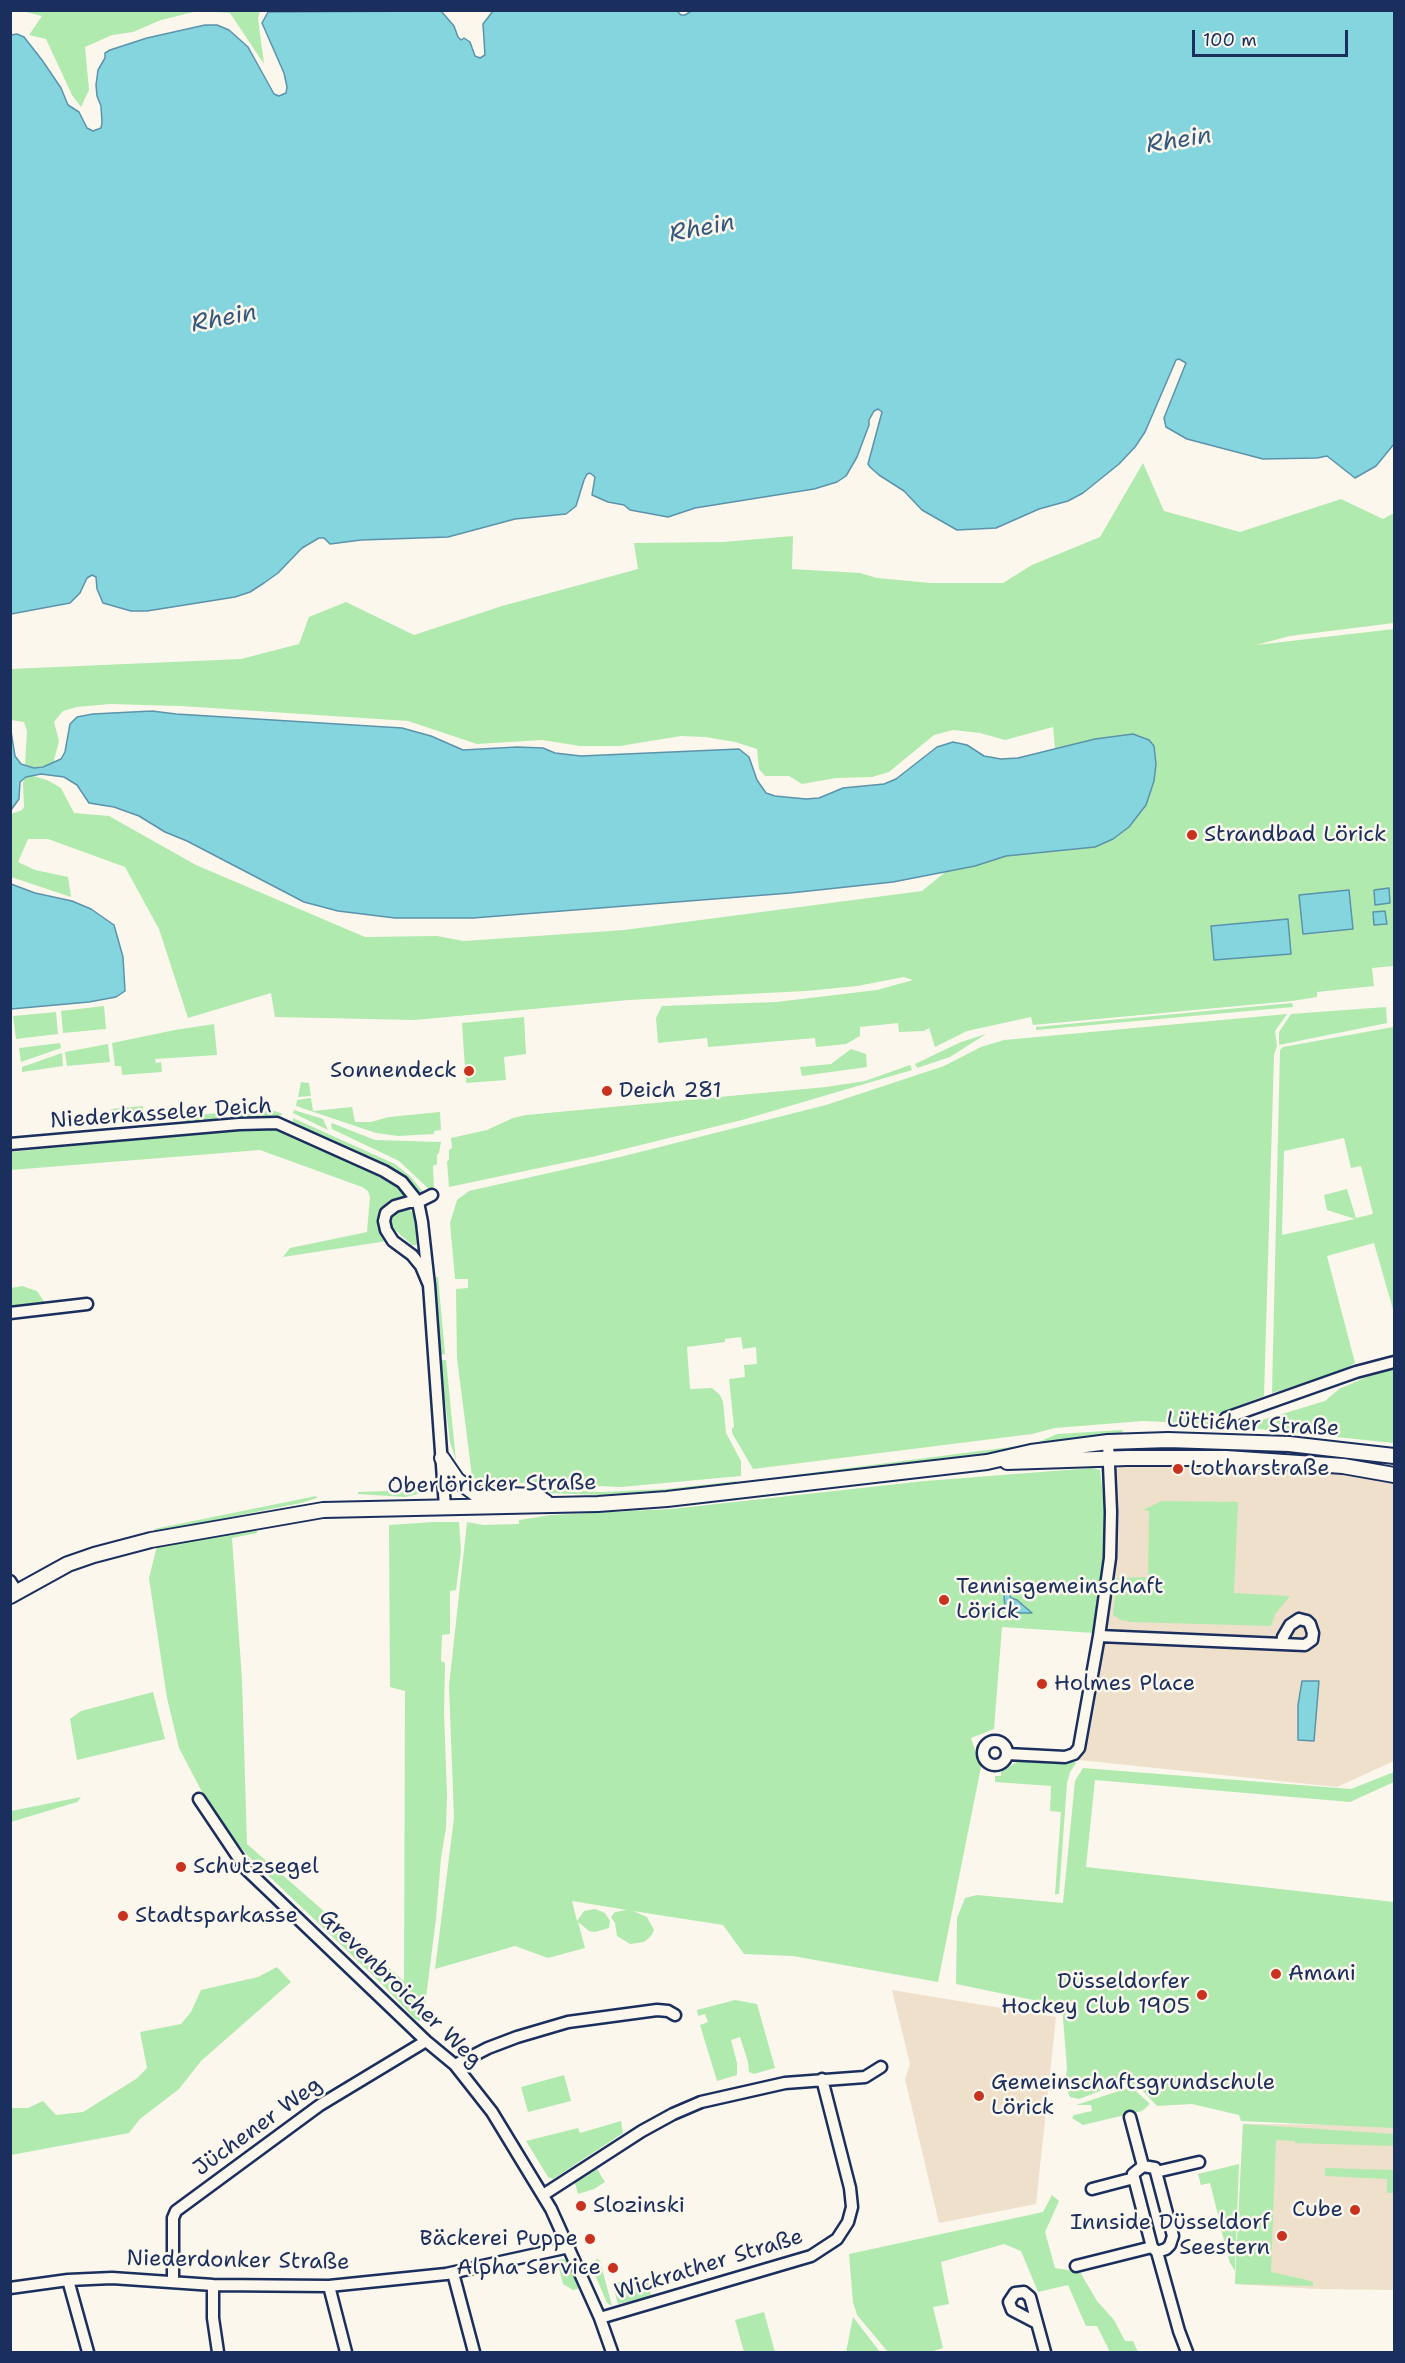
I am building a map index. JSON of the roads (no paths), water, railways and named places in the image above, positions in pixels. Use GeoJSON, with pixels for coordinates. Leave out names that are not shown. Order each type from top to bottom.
{"type":"FeatureCollection","features":[{"type":"Feature","properties":{"kind":"main road","name":"Lütticher Straße"},"geometry":{"type":"LineString","coordinates":[[1108,1442],[1168,1440],[1289,1444],[1395,1456]]}},
{"type":"Feature","properties":{"kind":"main road","name":"Oberlöricker Straße"},"geometry":{"type":"LineString","coordinates":[[13,1590],[68,1564],[151,1540],[323,1510],[667,1500],[987,1462],[1031,1452],[1108,1442]]}},
{"type":"Feature","properties":{"kind":"main road"},"geometry":{"type":"LineString","coordinates":[[442,1458],[457,1480],[476,1494],[537,1496],[550,1505]]}},
{"type":"Feature","properties":{"kind":"main road","name":"Lütticher Straße"},"geometry":{"type":"LineString","coordinates":[[1110,1458],[1226,1458],[1292,1461],[1343,1466],[1395,1475]]}},
{"type":"Feature","properties":{"kind":"main road","name":"Oberlöricker Straße"},"geometry":{"type":"LineString","coordinates":[[987,1462],[1110,1458]]}},
{"type":"Feature","properties":{"kind":"street","name":"Niederkasseler Deich"},"geometry":{"type":"LineString","coordinates":[[10,1144],[251,1123],[277,1124],[384,1171],[402,1182],[418,1202]]}},
{"type":"Feature","properties":{"kind":"street"},"geometry":{"type":"LineString","coordinates":[[429,1285],[421,1266],[412,1255],[393,1241],[384,1221],[386,1213],[395,1206],[418,1202],[432,1195]]}},
{"type":"Feature","properties":{"kind":"street"},"geometry":{"type":"LineString","coordinates":[[418,1202],[429,1285],[444,1507]]}},
{"type":"Feature","properties":{"kind":"street"},"geometry":{"type":"LineString","coordinates":[[10,1313],[87,1304]]}},
{"type":"Feature","properties":{"kind":"street"},"geometry":{"type":"LineString","coordinates":[[1226,1418],[1356,1372],[1395,1362]]}},
{"type":"Feature","properties":{"kind":"street"},"geometry":{"type":"LineString","coordinates":[[1007,1754],[1065,1757],[1076,1752],[1078,1748],[1099,1636],[1110,1558],[1108,1442]]}},
{"type":"Feature","properties":{"kind":"street"},"geometry":{"type":"LineString","coordinates":[[1099,1636],[1282,1644]]}},
{"type":"Feature","properties":{"kind":"street","name":"Grevenbroicher Weg"},"geometry":{"type":"LineString","coordinates":[[199,1799],[246,1869],[426,2041],[455,2065],[501,2124],[543,2195],[569,2247],[612,2352]]}},
{"type":"Feature","properties":{"kind":"street"},"geometry":{"type":"LineString","coordinates":[[455,2065],[508,2040],[568,2022],[657,2010],[668,2011],[675,2015]]}},
{"type":"Feature","properties":{"kind":"street","name":"Jüchener Weg"},"geometry":{"type":"LineString","coordinates":[[173,2281],[173,2218],[176,2211],[320,2104],[426,2041]]}},
{"type":"Feature","properties":{"kind":"street"},"geometry":{"type":"LineString","coordinates":[[543,2195],[642,2131],[701,2102],[785,2083],[865,2077],[881,2067]]}},
{"type":"Feature","properties":{"kind":"street","name":"Wickrather Straße"},"geometry":{"type":"LineString","coordinates":[[600,2318],[811,2256],[837,2239],[848,2222],[852,2207],[850,2188],[822,2079]]}},
{"type":"Feature","properties":{"kind":"street"},"geometry":{"type":"LineString","coordinates":[[1130,2117],[1143,2166]]}},
{"type":"Feature","properties":{"kind":"street"},"geometry":{"type":"LineString","coordinates":[[1156,2172],[1199,2162]]}},
{"type":"Feature","properties":{"kind":"street"},"geometry":{"type":"LineString","coordinates":[[1076,2266],[1155,2250],[1166,2249],[1170,2245],[1173,2236],[1155,2168],[1143,2166],[1132,2174],[1134,2178],[1155,2250],[1179,2331],[1187,2352]]}},
{"type":"Feature","properties":{"kind":"street"},"geometry":{"type":"LineString","coordinates":[[1092,2188],[1134,2178]]}},
{"type":"Feature","properties":{"kind":"street","name":"Niederdonker Straße"},"geometry":{"type":"LineString","coordinates":[[10,2288],[68,2280],[111,2278],[213,2285],[328,2286],[453,2273],[569,2247]]}},
{"type":"Feature","properties":{"kind":"street"},"geometry":{"type":"LineString","coordinates":[[453,2273],[474,2352]]}},
{"type":"Feature","properties":{"kind":"street"},"geometry":{"type":"LineString","coordinates":[[68,2280],[88,2352]]}},
{"type":"Feature","properties":{"kind":"street"},"geometry":{"type":"LineString","coordinates":[[213,2285],[213,2318],[219,2352]]}},
{"type":"Feature","properties":{"kind":"street"},"geometry":{"type":"LineString","coordinates":[[328,2286],[346,2352]]}},
{"type":"Feature","properties":{"kind":"street"},"geometry":{"type":"LineString","coordinates":[[1037,2323],[1045,2352]]}},
{"type":"Feature","properties":{"kind":"water","name":"Rhein"},"geometry":{"type":"Polygon","coordinates":[[[676,10],[681,15],[693,10],[1394,11],[1394,444],[1376,466],[1355,478],[1327,456],[1263,459],[1187,439],[1166,427],[1164,418],[1186,363],[1179,359],[1176,360],[1145,432],[1119,464],[1083,493],[1068,501],[1039,509],[996,528],[957,530],[922,510],[904,491],[870,467],[868,464],[882,412],[878,409],[874,411],[869,420],[857,457],[846,476],[837,482],[814,489],[695,508],[668,517],[630,510],[624,505],[608,502],[592,495],[595,477],[590,473],[584,480],[576,506],[566,514],[515,519],[448,537],[361,540],[330,544],[324,538],[319,538],[302,548],[278,573],[264,583],[250,592],[235,597],[147,611],[131,611],[103,603],[97,589],[96,577],[92,575],[87,578],[80,593],[70,603],[11,614],[11,35],[17,34],[24,37],[61,88],[68,105],[79,112],[87,128],[93,131],[101,128],[102,123],[96,85],[98,70],[105,58],[105,53],[147,38],[205,25],[217,25],[229,30],[248,47],[274,94],[279,96],[286,93],[287,87],[284,73],[262,23],[268,12],[441,11],[454,26],[458,37],[470,42],[475,56],[480,58],[485,55],[483,24],[493,11],[676,10]]]}},
{"type":"Feature","properties":{"kind":"water"},"geometry":{"type":"Polygon","coordinates":[[[152,711],[402,728],[431,736],[463,750],[543,748],[555,753],[581,756],[739,749],[749,757],[757,780],[766,793],[806,799],[819,798],[843,788],[884,784],[896,779],[937,747],[953,742],[967,745],[984,756],[1001,759],[1018,758],[1095,739],[1133,734],[1149,740],[1154,746],[1156,764],[1154,781],[1146,805],[1129,827],[1113,839],[1095,847],[1006,856],[975,866],[893,882],[790,893],[473,918],[395,918],[338,911],[304,902],[187,841],[165,832],[139,816],[114,807],[89,803],[77,785],[64,777],[41,774],[26,777],[20,782],[19,799],[11,810],[11,731],[15,756],[21,764],[34,768],[43,767],[61,759],[65,752],[70,724],[77,717],[152,711]]]}},
{"type":"Feature","properties":{"kind":"water"},"geometry":{"type":"Polygon","coordinates":[[[11,884],[35,893],[72,901],[91,909],[114,925],[123,957],[125,991],[116,997],[89,1002],[11,1009],[11,884]]]}},
{"type":"Feature","properties":{"kind":"water"},"geometry":{"type":"Polygon","coordinates":[[[1389,888],[1390,903],[1375,905],[1374,890],[1389,888]]]}},
{"type":"Feature","properties":{"kind":"water"},"geometry":{"type":"Polygon","coordinates":[[[1349,890],[1353,929],[1303,934],[1299,895],[1349,890]]]}},
{"type":"Feature","properties":{"kind":"water"},"geometry":{"type":"Polygon","coordinates":[[[1385,911],[1387,924],[1374,925],[1373,912],[1385,911]]]}},
{"type":"Feature","properties":{"kind":"water"},"geometry":{"type":"Polygon","coordinates":[[[1288,919],[1291,954],[1214,960],[1211,926],[1288,919]]]}},
{"type":"Feature","properties":{"kind":"water"},"geometry":{"type":"Polygon","coordinates":[[[1009,1585],[1015,1585],[1009,1593],[1011,1598],[1017,1600],[1032,1613],[1005,1609],[1004,1595],[1009,1585]]]}},
{"type":"Feature","properties":{"kind":"water"},"geometry":{"type":"Polygon","coordinates":[[[1302,1681],[1319,1681],[1314,1741],[1298,1740],[1298,1705],[1302,1681]]]}},
{"type":"Feature","properties":{"kind":"place","name":"Strandbad Lörick"},"geometry":{"type":"Point","coordinates":[1192,835]}},
{"type":"Feature","properties":{"kind":"place","name":"Sonnendeck"},"geometry":{"type":"Point","coordinates":[469,1071]}},
{"type":"Feature","properties":{"kind":"place","name":"Deich 281"},"geometry":{"type":"Point","coordinates":[607,1091]}},
{"type":"Feature","properties":{"kind":"place","name":"Lotharstraße"},"geometry":{"type":"Point","coordinates":[1178,1469]}},
{"type":"Feature","properties":{"kind":"place","name":"Tennisgemeinschaft Lörick"},"geometry":{"type":"Point","coordinates":[944,1600]}},
{"type":"Feature","properties":{"kind":"place","name":"Holmes Place"},"geometry":{"type":"Point","coordinates":[1042,1684]}},
{"type":"Feature","properties":{"kind":"place","name":"Schutzsegel"},"geometry":{"type":"Point","coordinates":[181,1867]}},
{"type":"Feature","properties":{"kind":"place","name":"Stadtsparkasse"},"geometry":{"type":"Point","coordinates":[123,1916]}},
{"type":"Feature","properties":{"kind":"place","name":"Amani"},"geometry":{"type":"Point","coordinates":[1276,1974]}},
{"type":"Feature","properties":{"kind":"place","name":"Düsseldorfer Hockey Club 1905"},"geometry":{"type":"Point","coordinates":[1202,1995]}},
{"type":"Feature","properties":{"kind":"place","name":"Gemeinschaftsgrundschule Lörick"},"geometry":{"type":"Point","coordinates":[979,2096]}},
{"type":"Feature","properties":{"kind":"place","name":"Slozinski"},"geometry":{"type":"Point","coordinates":[581,2206]}},
{"type":"Feature","properties":{"kind":"place","name":"Cube"},"geometry":{"type":"Point","coordinates":[1355,2210]}},
{"type":"Feature","properties":{"kind":"place","name":"Innside Düsseldorf Seestern"},"geometry":{"type":"Point","coordinates":[1282,2236]}},
{"type":"Feature","properties":{"kind":"place","name":"Bäckerei Puppe"},"geometry":{"type":"Point","coordinates":[590,2239]}},
{"type":"Feature","properties":{"kind":"place","name":"Alpha Service"},"geometry":{"type":"Point","coordinates":[613,2268]}}]}
